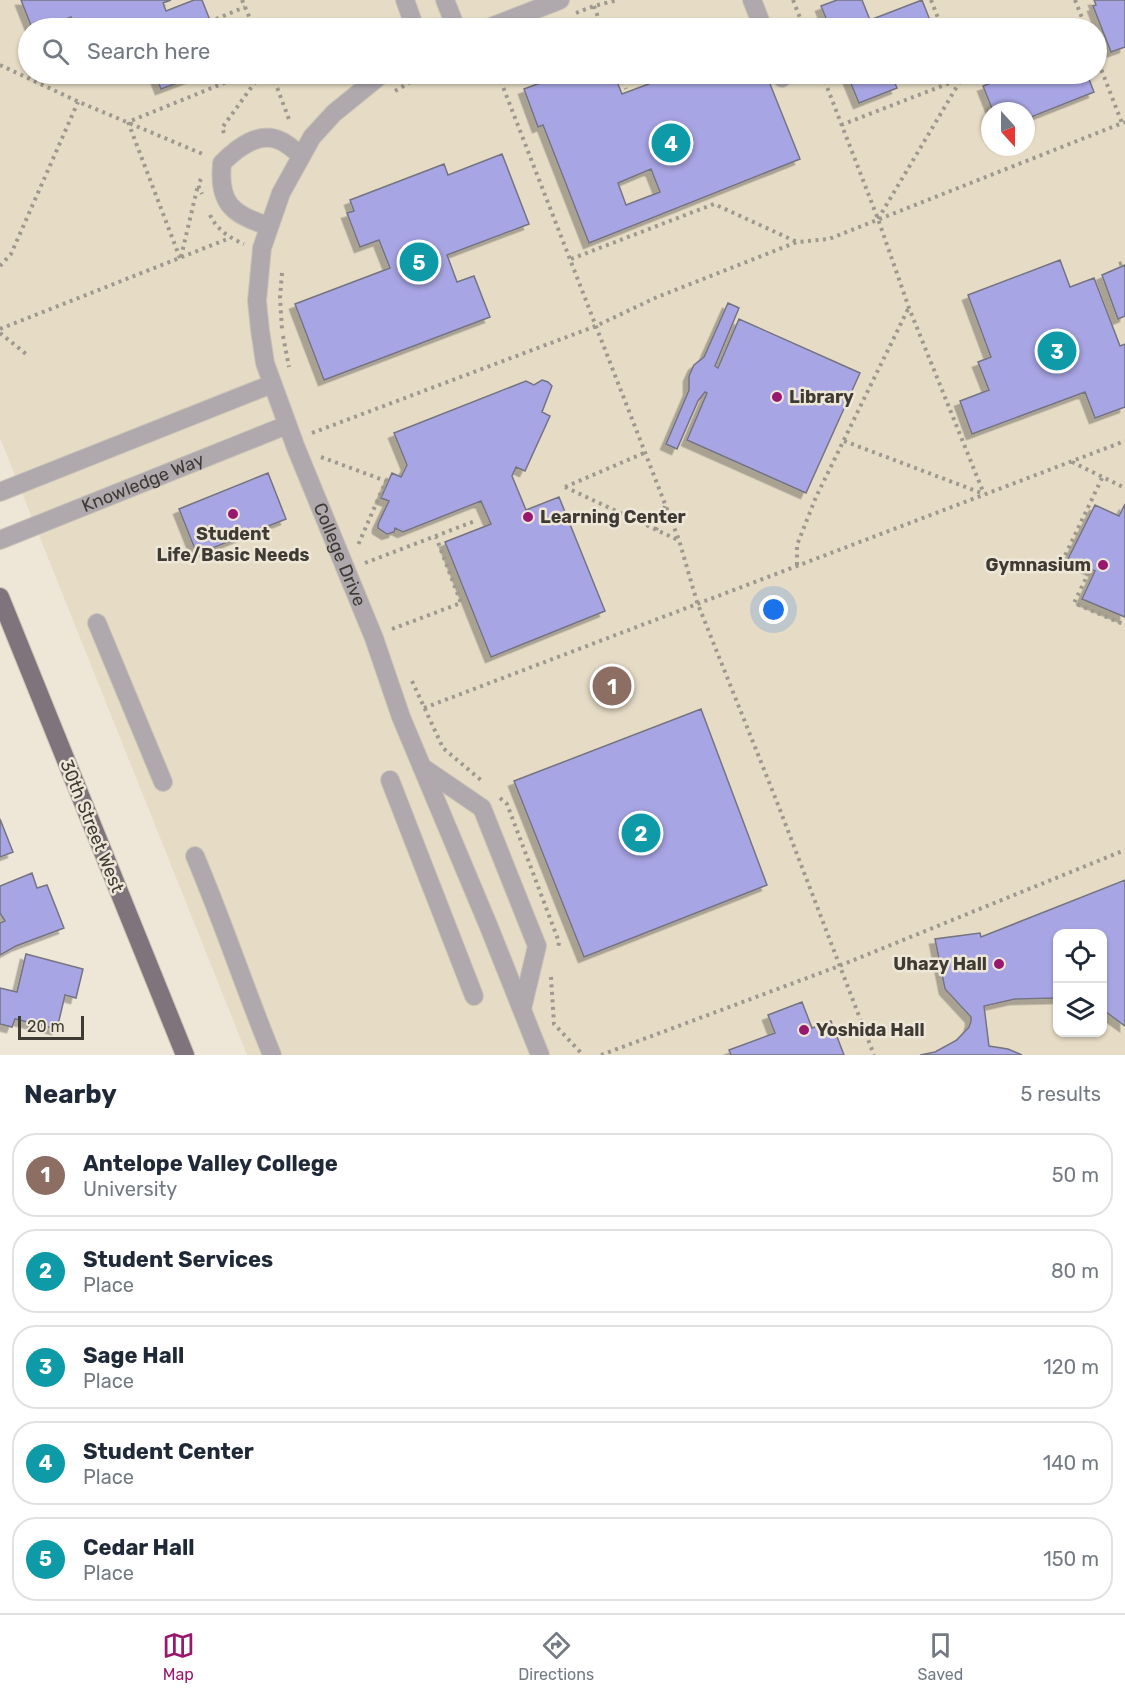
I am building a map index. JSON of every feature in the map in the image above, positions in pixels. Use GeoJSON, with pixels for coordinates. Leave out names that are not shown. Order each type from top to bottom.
{"type":"FeatureCollection","features":[{"type":"Feature","properties":{"kind":"main road","name":"30th Street West"},"geometry":{"type":"LineString","coordinates":[[0,597],[185,1055]]}},
{"type":"Feature","properties":{"kind":"lane"},"geometry":{"type":"LineString","coordinates":[[405,0],[411,18]]}},
{"type":"Feature","properties":{"kind":"lane"},"geometry":{"type":"LineString","coordinates":[[445,0],[452,18]]}},
{"type":"Feature","properties":{"kind":"lane"},"geometry":{"type":"LineString","coordinates":[[514,18],[560,0]]}},
{"type":"Feature","properties":{"kind":"lane"},"geometry":{"type":"LineString","coordinates":[[752,0],[759,18]]}},
{"type":"Feature","properties":{"kind":"lane","name":"College Drive"},"geometry":{"type":"LineString","coordinates":[[369,84],[334,112],[312,137],[281,193],[269,226],[260,265],[257,300],[265,363],[287,425],[374,638],[401,717],[540,1055]]}},
{"type":"Feature","properties":{"kind":"lane"},"geometry":{"type":"LineString","coordinates":[[269,226],[243,218],[226,202],[220,183],[222,163],[241,145],[261,138],[280,140],[301,155]]}},
{"type":"Feature","properties":{"kind":"lane"},"geometry":{"type":"LineString","coordinates":[[0,492],[272,384]]}},
{"type":"Feature","properties":{"kind":"lane","name":"Knowledge Way"},"geometry":{"type":"LineString","coordinates":[[0,540],[287,425]]}},
{"type":"Feature","properties":{"kind":"lane"},"geometry":{"type":"LineString","coordinates":[[97,623],[163,782]]}},
{"type":"Feature","properties":{"kind":"lane"},"geometry":{"type":"LineString","coordinates":[[422,767],[482,808],[537,946],[522,1009]]}},
{"type":"Feature","properties":{"kind":"lane"},"geometry":{"type":"LineString","coordinates":[[390,780],[474,996]]}},
{"type":"Feature","properties":{"kind":"lane"},"geometry":{"type":"LineString","coordinates":[[195,856],[272,1055]]}},
{"type":"Feature","properties":{"kind":"path"},"geometry":{"type":"LineString","coordinates":[[242,0],[250,18]]}},
{"type":"Feature","properties":{"kind":"path"},"geometry":{"type":"LineString","coordinates":[[793,0],[800,18]]}},
{"type":"Feature","properties":{"kind":"path"},"geometry":{"type":"LineString","coordinates":[[931,0],[938,18]]}},
{"type":"Feature","properties":{"kind":"path"},"geometry":{"type":"LineString","coordinates":[[1075,0],[1082,18]]}},
{"type":"Feature","properties":{"kind":"path"},"geometry":{"type":"LineString","coordinates":[[594,6],[599,18]]}},
{"type":"Feature","properties":{"kind":"path"},"geometry":{"type":"LineString","coordinates":[[218,18],[245,7]]}},
{"type":"Feature","properties":{"kind":"path"},"geometry":{"type":"LineString","coordinates":[[0,65],[18,74]]}},
{"type":"Feature","properties":{"kind":"path"},"geometry":{"type":"LineString","coordinates":[[312,433],[596,326],[654,298],[797,243],[829,239],[1124,122],[1107,82]]}},
{"type":"Feature","properties":{"kind":"path"},"geometry":{"type":"LineString","coordinates":[[40,84],[222,163]]}},
{"type":"Feature","properties":{"kind":"path"},"geometry":{"type":"LineString","coordinates":[[128,122],[221,84]]}},
{"type":"Feature","properties":{"kind":"path"},"geometry":{"type":"LineString","coordinates":[[224,133],[222,128],[254,84]]}},
{"type":"Feature","properties":{"kind":"path"},"geometry":{"type":"LineString","coordinates":[[276,84],[290,122]]}},
{"type":"Feature","properties":{"kind":"path"},"geometry":{"type":"LineString","coordinates":[[388,95],[407,84]]}},
{"type":"Feature","properties":{"kind":"path"},"geometry":{"type":"LineString","coordinates":[[502,84],[679,540],[697,603],[777,802],[874,1055]]}},
{"type":"Feature","properties":{"kind":"path"},"geometry":{"type":"LineString","coordinates":[[624,84],[626,89]]}},
{"type":"Feature","properties":{"kind":"path"},"geometry":{"type":"LineString","coordinates":[[826,84],[878,219],[909,308],[984,494]]}},
{"type":"Feature","properties":{"kind":"path"},"geometry":{"type":"LineString","coordinates":[[842,124],[941,84]]}},
{"type":"Feature","properties":{"kind":"path"},"geometry":{"type":"LineString","coordinates":[[878,219],[956,84]]}},
{"type":"Feature","properties":{"kind":"path"},"geometry":{"type":"LineString","coordinates":[[0,266],[10,254],[78,102]]}},
{"type":"Feature","properties":{"kind":"path"},"geometry":{"type":"LineString","coordinates":[[128,122],[180,258]]}},
{"type":"Feature","properties":{"kind":"path"},"geometry":{"type":"LineString","coordinates":[[180,258],[198,185]]}},
{"type":"Feature","properties":{"kind":"path"},"geometry":{"type":"LineString","coordinates":[[570,259],[714,204],[797,243]]}},
{"type":"Feature","properties":{"kind":"path"},"geometry":{"type":"LineString","coordinates":[[0,328],[230,238]]}},
{"type":"Feature","properties":{"kind":"path"},"geometry":{"type":"LineString","coordinates":[[1119,264],[1125,262]]}},
{"type":"Feature","properties":{"kind":"path"},"geometry":{"type":"LineString","coordinates":[[282,263],[280,297],[282,331],[290,369]]}},
{"type":"Feature","properties":{"kind":"path"},"geometry":{"type":"LineString","coordinates":[[797,565],[797,545],[816,497],[909,308]]}},
{"type":"Feature","properties":{"kind":"path"},"geometry":{"type":"LineString","coordinates":[[0,333],[26,354]]}},
{"type":"Feature","properties":{"kind":"path"},"geometry":{"type":"LineString","coordinates":[[308,422],[316,442]]}},
{"type":"Feature","properties":{"kind":"path"},"geometry":{"type":"LineString","coordinates":[[844,441],[984,494]]}},
{"type":"Feature","properties":{"kind":"path"},"geometry":{"type":"LineString","coordinates":[[401,717],[1125,441]]}},
{"type":"Feature","properties":{"kind":"path"},"geometry":{"type":"LineString","coordinates":[[318,450],[326,468]]}},
{"type":"Feature","properties":{"kind":"path"},"geometry":{"type":"LineString","coordinates":[[644,453],[565,487],[679,540]]}},
{"type":"Feature","properties":{"kind":"path"},"geometry":{"type":"LineString","coordinates":[[321,457],[386,481],[358,545]]}},
{"type":"Feature","properties":{"kind":"path"},"geometry":{"type":"LineString","coordinates":[[1071,461],[1125,488]]}},
{"type":"Feature","properties":{"kind":"path"},"geometry":{"type":"LineString","coordinates":[[1102,478],[1062,562],[1088,574],[1074,603],[1125,625]]}},
{"type":"Feature","properties":{"kind":"path"},"geometry":{"type":"LineString","coordinates":[[656,530],[665,506]]}},
{"type":"Feature","properties":{"kind":"path"},"geometry":{"type":"LineString","coordinates":[[353,534],[365,563],[475,520]]}},
{"type":"Feature","properties":{"kind":"path"},"geometry":{"type":"LineString","coordinates":[[392,630],[461,603],[436,537]]}},
{"type":"Feature","properties":{"kind":"path"},"geometry":{"type":"LineString","coordinates":[[387,618],[396,640]]}},
{"type":"Feature","properties":{"kind":"path"},"geometry":{"type":"LineString","coordinates":[[411,680],[442,748],[483,783]]}},
{"type":"Feature","properties":{"kind":"path"},"geometry":{"type":"LineString","coordinates":[[499,797],[507,804],[560,942],[557,953]]}},
{"type":"Feature","properties":{"kind":"path"},"geometry":{"type":"LineString","coordinates":[[601,1055],[839,966],[1125,850]]}},
{"type":"Feature","properties":{"kind":"path"},"geometry":{"type":"LineString","coordinates":[[551,975],[554,1024],[583,1055]]}},
{"type":"Feature","properties":{"kind":"shaded area"},"geometry":{"type":"Polygon","coordinates":[[[0,0],[1125,0],[1125,1055],[247,1055],[0,438],[0,0]]]}},
{"type":"Feature","properties":{"kind":"building"},"geometry":{"type":"Polygon","coordinates":[[[21,0],[171,0],[163,3],[166,11],[194,0],[202,0],[209,18],[71,17],[28,18],[21,0]]]}},
{"type":"Feature","properties":{"kind":"building"},"geometry":{"type":"Polygon","coordinates":[[[837,0],[862,0],[869,18],[826,18],[821,6],[837,0]]]}},
{"type":"Feature","properties":{"kind":"building"},"geometry":{"type":"Polygon","coordinates":[[[922,0],[929,18],[875,18],[922,0]]]}},
{"type":"Feature","properties":{"kind":"building"},"geometry":{"type":"Polygon","coordinates":[[[1094,0],[1125,0],[1125,47],[1111,52],[1107,42],[1107,18],[1098,18],[1093,6],[1096,5],[1094,0]]]}},
{"type":"Feature","properties":{"kind":"building"},"geometry":{"type":"Polygon","coordinates":[[[159,84],[174,84],[161,89],[159,84]]]}},
{"type":"Feature","properties":{"kind":"building"},"geometry":{"type":"Polygon","coordinates":[[[537,84],[618,84],[622,94],[648,84],[770,84],[800,159],[589,243],[543,125],[538,127],[524,89],[537,84]],[[651,169],[618,183],[626,205],[660,192],[651,169]]]}},
{"type":"Feature","properties":{"kind":"building"},"geometry":{"type":"Polygon","coordinates":[[[851,84],[895,84],[897,88],[859,103],[851,84]]]}},
{"type":"Feature","properties":{"kind":"building"},"geometry":{"type":"Polygon","coordinates":[[[988,84],[1091,84],[1094,92],[1035,115],[1035,102],[989,102],[983,86],[988,84]]]}},
{"type":"Feature","properties":{"kind":"building"},"geometry":{"type":"Polygon","coordinates":[[[502,154],[529,224],[447,255],[457,282],[474,276],[490,317],[324,380],[295,304],[390,268],[379,240],[360,247],[347,213],[354,211],[350,200],[444,164],[448,175],[502,154]]]}},
{"type":"Feature","properties":{"kind":"building"},"geometry":{"type":"Polygon","coordinates":[[[1060,260],[1070,287],[1094,278],[1120,346],[1125,344],[1125,407],[1095,418],[1085,392],[972,434],[960,401],[989,390],[978,362],[991,357],[968,295],[1060,260]]]}},
{"type":"Feature","properties":{"kind":"building"},"geometry":{"type":"Polygon","coordinates":[[[1125,265],[1125,316],[1118,319],[1102,275],[1125,265]]]}},
{"type":"Feature","properties":{"kind":"building","name":"Library"},"geometry":{"type":"Polygon","coordinates":[[[728,303],[739,308],[715,366],[718,368],[739,319],[860,373],[806,493],[687,440],[707,393],[705,392],[698,401],[677,449],[666,444],[689,390],[689,376],[694,365],[704,357],[728,303]]]}},
{"type":"Feature","properties":{"kind":"building","name":"Learning Center"},"geometry":{"type":"Polygon","coordinates":[[[542,380],[552,386],[542,412],[550,416],[525,471],[516,467],[512,476],[526,510],[559,497],[605,611],[491,657],[445,542],[491,524],[481,501],[403,532],[395,528],[394,532],[387,534],[378,528],[389,501],[381,498],[392,473],[401,477],[407,465],[394,433],[526,381],[534,385],[542,380]]]}},
{"type":"Feature","properties":{"kind":"building","name":"Student Life/Basic Needs"},"geometry":{"type":"Polygon","coordinates":[[[268,473],[286,519],[197,554],[179,509],[268,473]]]}},
{"type":"Feature","properties":{"kind":"building","name":"Gymnasium"},"geometry":{"type":"Polygon","coordinates":[[[1125,504],[1125,617],[1082,599],[1095,571],[1068,559],[1095,505],[1119,516],[1125,504]]]}},
{"type":"Feature","properties":{"kind":"building"},"geometry":{"type":"Polygon","coordinates":[[[701,709],[767,885],[584,957],[514,781],[701,709]]]}},
{"type":"Feature","properties":{"kind":"building"},"geometry":{"type":"Polygon","coordinates":[[[0,819],[13,852],[0,857],[0,819]]]}},
{"type":"Feature","properties":{"kind":"building"},"geometry":{"type":"Polygon","coordinates":[[[32,873],[37,888],[47,885],[64,928],[16,946],[0,955],[0,923],[5,921],[0,913],[0,886],[32,873]]]}},
{"type":"Feature","properties":{"kind":"building","name":"Uhazy Hall"},"geometry":{"type":"Polygon","coordinates":[[[1125,880],[1125,1026],[1107,1013],[1107,929],[1053,929],[1053,998],[1015,999],[984,1006],[989,1046],[1008,1049],[1022,1055],[920,1055],[935,1052],[957,1040],[969,1027],[971,1021],[971,1017],[945,989],[935,939],[980,933],[981,937],[1125,880]]]}},
{"type":"Feature","properties":{"kind":"building"},"geometry":{"type":"Polygon","coordinates":[[[26,954],[83,969],[76,998],[65,995],[57,1029],[15,1019],[12,1027],[0,1024],[0,988],[17,992],[26,954]]]}},
{"type":"Feature","properties":{"kind":"building","name":"Yoshida Hall"},"geometry":{"type":"Polygon","coordinates":[[[802,1002],[812,1028],[831,1021],[844,1055],[731,1055],[729,1050],[775,1033],[768,1015],[802,1002]]]}},
{"type":"Feature","properties":{"kind":"place","name":"Student Center"},"geometry":{"type":"Point","coordinates":[671,143]}},
{"type":"Feature","properties":{"kind":"place","name":"Cedar Hall"},"geometry":{"type":"Point","coordinates":[419,262]}},
{"type":"Feature","properties":{"kind":"place","name":"Sage Hall"},"geometry":{"type":"Point","coordinates":[1057,351]}},
{"type":"Feature","properties":{"kind":"place","name":"Library"},"geometry":{"type":"Point","coordinates":[777,397]}},
{"type":"Feature","properties":{"kind":"place","name":"Student Life/Basic Needs"},"geometry":{"type":"Point","coordinates":[233,514]}},
{"type":"Feature","properties":{"kind":"place","name":"Learning Center"},"geometry":{"type":"Point","coordinates":[528,517]}},
{"type":"Feature","properties":{"kind":"place","name":"Gymnasium"},"geometry":{"type":"Point","coordinates":[1103,565]}},
{"type":"Feature","properties":{"kind":"place","name":"Antelope Valley College"},"geometry":{"type":"Point","coordinates":[612,686]}},
{"type":"Feature","properties":{"kind":"place","name":"Student Services"},"geometry":{"type":"Point","coordinates":[641,833]}},
{"type":"Feature","properties":{"kind":"place","name":"Uhazy Hall"},"geometry":{"type":"Point","coordinates":[999,964]}},
{"type":"Feature","properties":{"kind":"place","name":"Yoshida Hall"},"geometry":{"type":"Point","coordinates":[804,1030]}}]}
